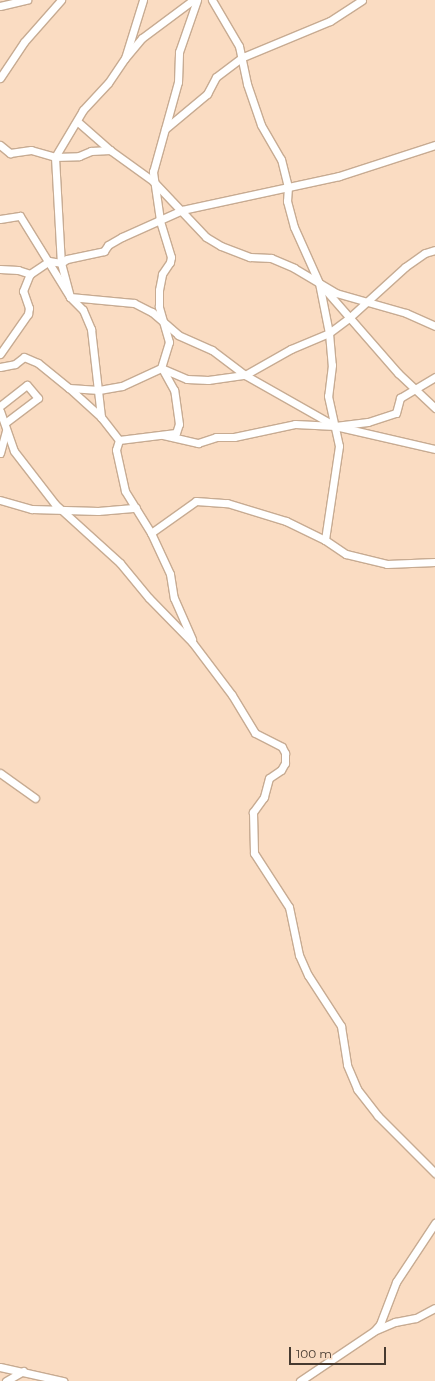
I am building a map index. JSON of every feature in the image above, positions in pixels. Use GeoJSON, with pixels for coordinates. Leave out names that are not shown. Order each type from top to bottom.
{"type":"FeatureCollection","features":[{"type":"Feature","properties":{"kind":"street"},"geometry":{"type":"LineString","coordinates":[[0,6],[27,0]]}},
{"type":"Feature","properties":{"kind":"street"},"geometry":{"type":"LineString","coordinates":[[0,78],[24,42],[61,0]]}},
{"type":"Feature","properties":{"kind":"street"},"geometry":{"type":"LineString","coordinates":[[125,58],[143,0]]}},
{"type":"Feature","properties":{"kind":"street"},"geometry":{"type":"LineString","coordinates":[[70,297],[61,263],[55,157],[78,122],[83,110],[108,83],[125,58],[142,38],[193,0]]}},
{"type":"Feature","properties":{"kind":"street"},"geometry":{"type":"LineString","coordinates":[[118,440],[176,433],[178,424],[174,390],[162,368],[168,342],[165,322],[159,306],[159,290],[162,274],[170,262],[171,257],[160,220],[153,172],[178,82],[179,52],[197,0]]}},
{"type":"Feature","properties":{"kind":"street"},"geometry":{"type":"LineString","coordinates":[[212,0],[243,56],[247,84],[261,125],[281,159],[288,187],[287,201],[294,227],[319,283],[329,333],[332,365],[328,396],[336,426],[339,446],[325,540]]}},
{"type":"Feature","properties":{"kind":"street"},"geometry":{"type":"LineString","coordinates":[[164,130],[207,94],[216,77],[243,56],[330,21],[362,0]]}},
{"type":"Feature","properties":{"kind":"street"},"geometry":{"type":"LineString","coordinates":[[78,122],[110,150],[155,182],[206,237],[221,246],[250,257],[271,258],[351,299],[366,301],[406,313],[435,326]]}},
{"type":"Feature","properties":{"kind":"street"},"geometry":{"type":"LineString","coordinates":[[0,145],[10,153],[31,150],[55,157],[79,156],[91,152],[110,150]]}},
{"type":"Feature","properties":{"kind":"street"},"geometry":{"type":"LineString","coordinates":[[0,354],[28,314],[29,308],[23,291],[30,274],[49,261],[61,263],[67,258],[104,251],[108,245],[122,237],[182,210],[339,176],[435,145]]}},
{"type":"Feature","properties":{"kind":"street"},"geometry":{"type":"LineString","coordinates":[[0,219],[20,216],[70,297],[83,310],[91,329],[101,417]]}},
{"type":"Feature","properties":{"kind":"street"},"geometry":{"type":"LineString","coordinates":[[69,388],[99,390],[122,386],[162,368],[187,380],[208,380],[245,375],[291,349],[329,333],[349,318],[405,267],[425,253],[435,250]]}},
{"type":"Feature","properties":{"kind":"street"},"geometry":{"type":"LineString","coordinates":[[0,269],[18,270],[30,274]]}},
{"type":"Feature","properties":{"kind":"street"},"geometry":{"type":"LineString","coordinates":[[319,283],[398,374],[435,408]]}},
{"type":"Feature","properties":{"kind":"street"},"geometry":{"type":"LineString","coordinates":[[70,297],[134,303],[165,322],[178,335],[212,350],[245,375],[336,426],[435,449]]}},
{"type":"Feature","properties":{"kind":"street"},"geometry":{"type":"LineString","coordinates":[[0,367],[15,364],[24,357],[38,363],[101,417],[118,440],[116,450],[128,499],[136,508],[170,574],[174,598],[192,642]]}},
{"type":"Feature","properties":{"kind":"street"},"geometry":{"type":"LineString","coordinates":[[163,435],[198,443],[216,437],[234,437],[295,424],[336,426],[368,422],[396,413],[400,398],[435,377]]}},
{"type":"Feature","properties":{"kind":"street"},"geometry":{"type":"LineString","coordinates":[[0,406],[27,386],[38,398],[4,423]]}},
{"type":"Feature","properties":{"kind":"street"},"geometry":{"type":"LineString","coordinates":[[0,411],[6,431],[21,460],[63,511],[120,563],[153,603],[192,642],[232,695],[255,733],[262,738],[275,742],[285,753],[285,763],[281,770],[269,778],[264,797],[254,809],[254,853],[289,907],[299,955],[308,975],[341,1026],[348,1066],[357,1089],[378,1116],[435,1174]]}},
{"type":"Feature","properties":{"kind":"street"},"geometry":{"type":"LineString","coordinates":[[0,453],[6,431]]}},
{"type":"Feature","properties":{"kind":"street"},"geometry":{"type":"LineString","coordinates":[[0,500],[32,509],[63,511],[136,508]]}},
{"type":"Feature","properties":{"kind":"street"},"geometry":{"type":"LineString","coordinates":[[150,533],[196,501],[227,503],[259,511],[325,540],[346,554],[387,564],[435,562]]}},
{"type":"Feature","properties":{"kind":"street"},"geometry":{"type":"LineString","coordinates":[[0,773],[35,798]]}},
{"type":"Feature","properties":{"kind":"street"},"geometry":{"type":"LineString","coordinates":[[374,1331],[386,1313],[396,1282],[435,1223]]}},
{"type":"Feature","properties":{"kind":"street"},"geometry":{"type":"LineString","coordinates":[[300,1381],[374,1331],[394,1322],[416,1318],[435,1308]]}},
{"type":"Feature","properties":{"kind":"street"},"geometry":{"type":"LineString","coordinates":[[0,1367],[63,1381]]}},
{"type":"Feature","properties":{"kind":"street"},"geometry":{"type":"LineString","coordinates":[[6,1381],[23,1371]]}}]}
